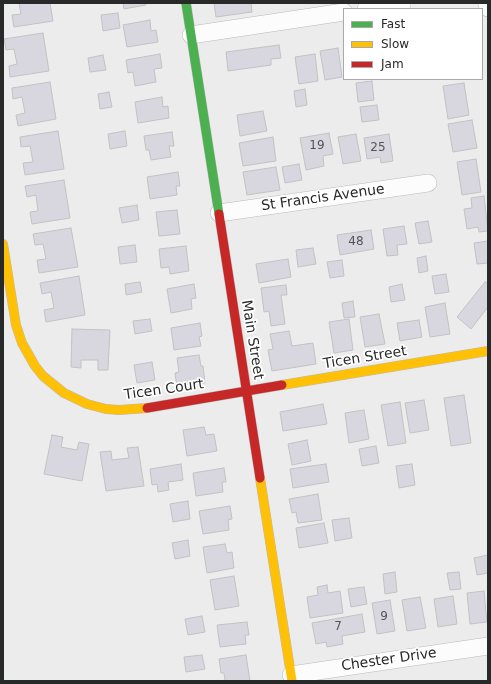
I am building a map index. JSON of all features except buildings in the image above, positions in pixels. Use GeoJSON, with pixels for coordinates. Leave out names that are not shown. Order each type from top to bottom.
{"type":"FeatureCollection","features":[{"type":"Feature","properties":{"kind":"street","name":"Main Street"},"geometry":{"type":"LineString","coordinates":[[186,3],[291,678]]}},
{"type":"Feature","properties":{"kind":"street"},"geometry":{"type":"LineString","coordinates":[[487,3],[488,8]]}},
{"type":"Feature","properties":{"kind":"street"},"geometry":{"type":"LineString","coordinates":[[373,8],[402,4]]}},
{"type":"Feature","properties":{"kind":"street"},"geometry":{"type":"LineString","coordinates":[[191,35],[343,12]]}},
{"type":"Feature","properties":{"kind":"street","name":"St Francis Avenue"},"geometry":{"type":"LineString","coordinates":[[219,213],[428,183]]}},
{"type":"Feature","properties":{"kind":"street","name":"Ticen Court"},"geometry":{"type":"LineString","coordinates":[[3,244],[14,315],[22,343],[35,366],[48,381],[64,393],[87,404],[106,409],[119,410],[139,409],[246,392]]}},
{"type":"Feature","properties":{"kind":"street","name":"Ticen Street"},"geometry":{"type":"LineString","coordinates":[[246,392],[488,351]]}},
{"type":"Feature","properties":{"kind":"street","name":"Chester Drive"},"geometry":{"type":"LineString","coordinates":[[291,678],[488,646]]}},
{"type":"Feature","properties":{"kind":"traffic: fast"},"geometry":{"type":"LineString","coordinates":[[186,3],[219,214]]}},
{"type":"Feature","properties":{"kind":"traffic: slow"},"geometry":{"type":"LineString","coordinates":[[3,244],[16,325],[22,343],[35,366],[43,376],[64,393],[87,404],[106,409],[119,410],[147,408]]}},
{"type":"Feature","properties":{"kind":"traffic: slow"},"geometry":{"type":"LineString","coordinates":[[282,385],[488,351]]}},
{"type":"Feature","properties":{"kind":"traffic: slow"},"geometry":{"type":"LineString","coordinates":[[260,478],[292,681]]}},
{"type":"Feature","properties":{"kind":"traffic: jam"},"geometry":{"type":"LineString","coordinates":[[219,214],[260,478]]}},
{"type":"Feature","properties":{"kind":"traffic: jam"},"geometry":{"type":"LineString","coordinates":[[147,408],[282,385]]}}]}
